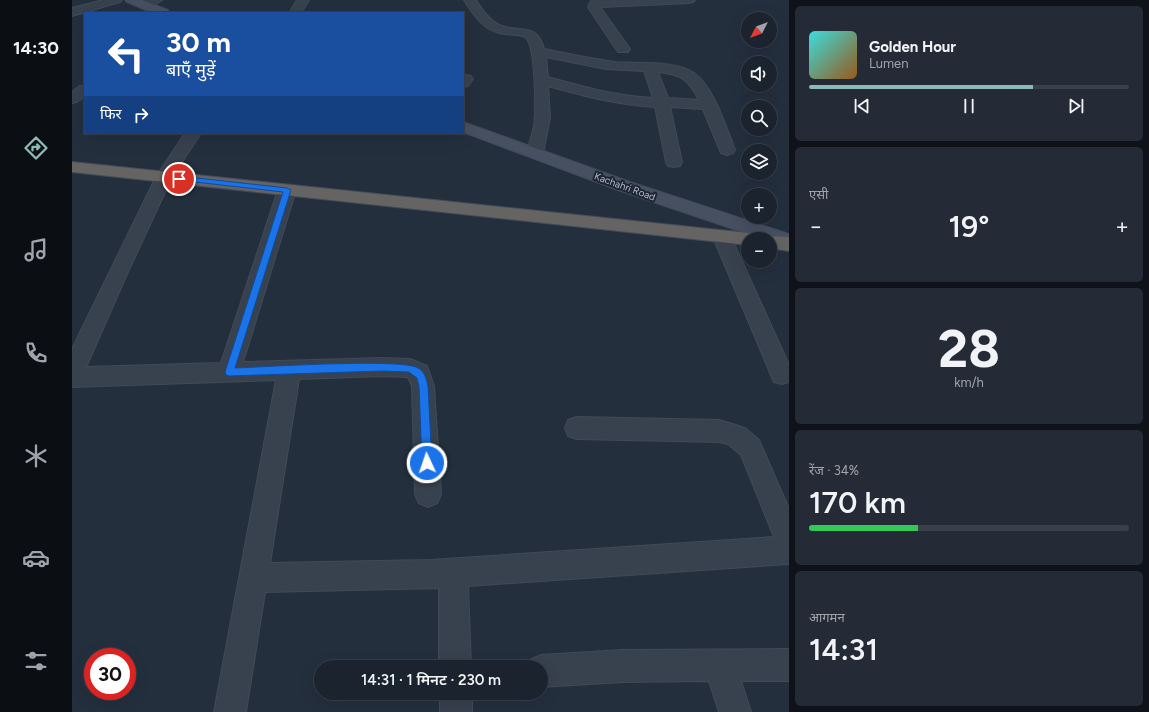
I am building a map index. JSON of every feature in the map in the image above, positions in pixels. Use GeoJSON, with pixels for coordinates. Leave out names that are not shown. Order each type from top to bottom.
{"type":"FeatureCollection","features":[{"type":"Feature","properties":{"kind":"highway"},"geometry":{"type":"LineString","coordinates":[[72,167],[741,238]]}},
{"type":"Feature","properties":{"kind":"highway"},"geometry":{"type":"LineString","coordinates":[[777,242],[789,242]]}},
{"type":"Feature","properties":{"kind":"main road"},"geometry":{"type":"LineString","coordinates":[[142,4],[162,12]]}},
{"type":"Feature","properties":{"kind":"main road","name":"Kachahri Road"},"geometry":{"type":"LineString","coordinates":[[464,127],[688,208],[789,242]]}},
{"type":"Feature","properties":{"kind":"street"},"geometry":{"type":"LineString","coordinates":[[72,12],[116,0]]}},
{"type":"Feature","properties":{"kind":"street"},"geometry":{"type":"LineString","coordinates":[[470,0],[487,22],[495,28],[525,34],[533,38],[539,52],[542,118],[535,153]]}},
{"type":"Feature","properties":{"kind":"street"},"geometry":{"type":"LineString","coordinates":[[623,49],[594,7],[594,4],[689,0]]}},
{"type":"Feature","properties":{"kind":"street"},"geometry":{"type":"LineString","coordinates":[[539,52],[600,64],[677,71],[689,75],[694,80],[708,105],[727,150]]}},
{"type":"Feature","properties":{"kind":"street"},"geometry":{"type":"LineString","coordinates":[[650,68],[662,103],[674,162]]}},
{"type":"Feature","properties":{"kind":"street"},"geometry":{"type":"LineString","coordinates":[[540,80],[611,98],[662,103],[708,105]]}},
{"type":"Feature","properties":{"kind":"street"},"geometry":{"type":"LineString","coordinates":[[72,99],[84,90]]}},
{"type":"Feature","properties":{"kind":"street"},"geometry":{"type":"LineString","coordinates":[[72,372],[164,177],[192,134]]}},
{"type":"Feature","properties":{"kind":"street"},"geometry":{"type":"LineString","coordinates":[[229,372],[287,190]]}},
{"type":"Feature","properties":{"kind":"street"},"geometry":{"type":"LineString","coordinates":[[722,236],[782,375]]}},
{"type":"Feature","properties":{"kind":"street"},"geometry":{"type":"LineString","coordinates":[[72,377],[382,367],[410,368],[419,373],[424,386],[428,494]]}},
{"type":"Feature","properties":{"kind":"street"},"geometry":{"type":"LineString","coordinates":[[230,712],[289,370]]}},
{"type":"Feature","properties":{"kind":"street"},"geometry":{"type":"LineString","coordinates":[[577,428],[719,431],[733,434],[745,441],[750,448],[783,512],[789,541]]}},
{"type":"Feature","properties":{"kind":"street"},"geometry":{"type":"LineString","coordinates":[[252,578],[344,577],[453,573],[789,550]]}},
{"type":"Feature","properties":{"kind":"street"},"geometry":{"type":"LineString","coordinates":[[453,573],[455,660]]}},
{"type":"Feature","properties":{"kind":"street"},"geometry":{"type":"LineString","coordinates":[[548,671],[623,666],[789,665]]}},
{"type":"Feature","properties":{"kind":"street"},"geometry":{"type":"LineString","coordinates":[[720,666],[736,712]]}},
{"type":"Feature","properties":{"kind":"street"},"geometry":{"type":"LineString","coordinates":[[456,700],[456,712]]}},
{"type":"Feature","properties":{"kind":"route"},"geometry":{"type":"LineString","coordinates":[[179,179],[287,190],[229,372],[382,367],[410,368],[419,373],[424,386],[427,463]]}}]}
